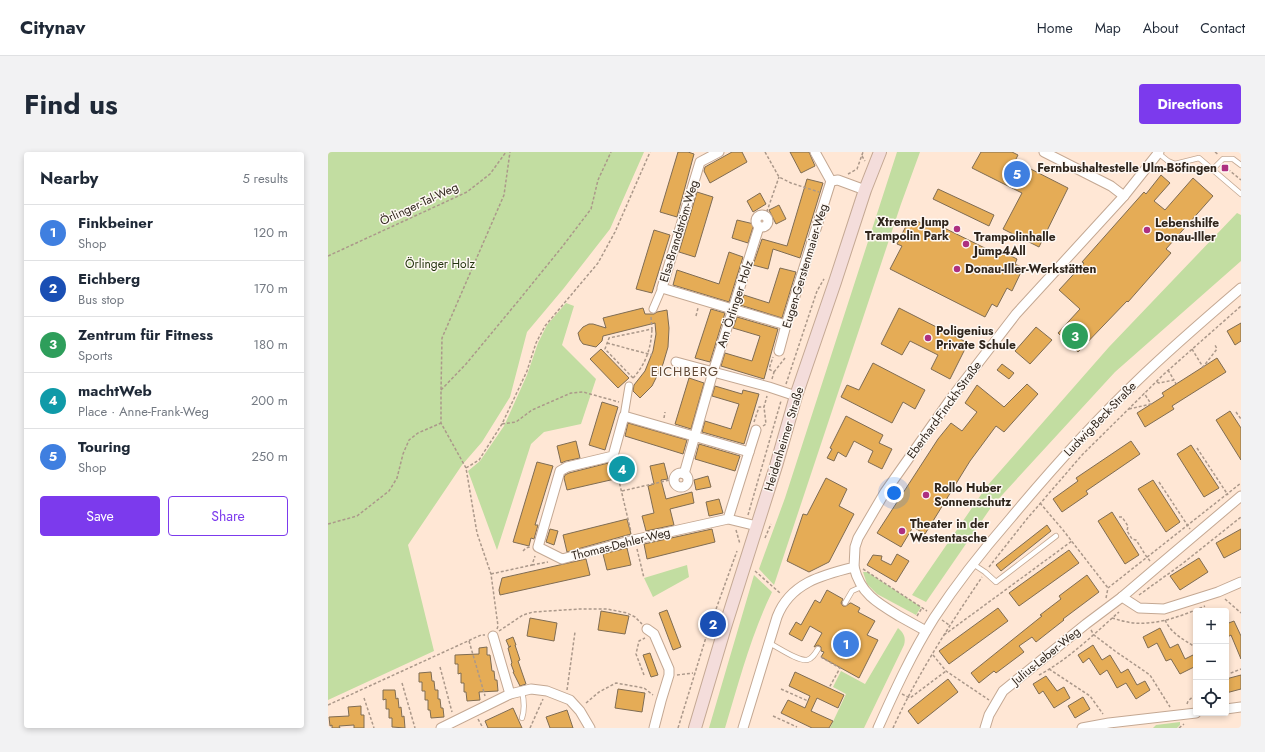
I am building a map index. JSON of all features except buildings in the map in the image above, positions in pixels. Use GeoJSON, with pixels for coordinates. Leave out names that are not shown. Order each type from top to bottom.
{"type":"FeatureCollection","features":[{"type":"Feature","properties":{"kind":"main road","name":"Heidenheimer Straße"},"geometry":{"type":"LineString","coordinates":[[696,728],[724,627],[776,466],[796,396],[865,190],[880,152]]}},
{"type":"Feature","properties":{"kind":"street","name":"Elsa-Brandström-Weg"},"geometry":{"type":"LineString","coordinates":[[719,152],[700,162],[662,288],[786,325]]}},
{"type":"Feature","properties":{"kind":"street"},"geometry":{"type":"LineString","coordinates":[[815,152],[835,180],[865,190]]}},
{"type":"Feature","properties":{"kind":"street"},"geometry":{"type":"LineString","coordinates":[[1044,152],[1111,186],[1124,196]]}},
{"type":"Feature","properties":{"kind":"street","name":"Eberhard-Finckh-Straße"},"geometry":{"type":"LineString","coordinates":[[926,631],[882,607],[871,598],[861,586],[856,576],[854,567],[855,547],[858,538],[885,492],[952,397],[1020,309],[1124,196],[1159,153]]}},
{"type":"Feature","properties":{"kind":"street","name":"Eugen-Gerstenmaier-Weg"},"geometry":{"type":"LineString","coordinates":[[779,351],[786,325],[835,180]]}},
{"type":"Feature","properties":{"kind":"street","name":"Am Örlinger Holz"},"geometry":{"type":"LineString","coordinates":[[674,479],[675,484],[678,487],[684,487],[688,482],[687,477],[684,474],[696,437],[713,372],[759,227],[764,227],[767,224],[767,218],[764,216]]}},
{"type":"Feature","properties":{"kind":"street"},"geometry":{"type":"LineString","coordinates":[[653,309],[662,288]]}},
{"type":"Feature","properties":{"kind":"street","name":"Ludwig-Beck-Straße"},"geometry":{"type":"LineString","coordinates":[[880,727],[903,674],[926,631],[973,564],[1034,489],[1126,392],[1186,336],[1241,288]]}},
{"type":"Feature","properties":{"kind":"street"},"geometry":{"type":"LineString","coordinates":[[676,362],[769,387],[796,396]]}},
{"type":"Feature","properties":{"kind":"street"},"geometry":{"type":"LineString","coordinates":[[534,547],[544,525],[560,471],[613,456],[624,416],[628,386]]}},
{"type":"Feature","properties":{"kind":"street"},"geometry":{"type":"LineString","coordinates":[[624,416],[749,452]]}},
{"type":"Feature","properties":{"kind":"street"},"geometry":{"type":"LineString","coordinates":[[730,520],[756,430]]}},
{"type":"Feature","properties":{"kind":"street"},"geometry":{"type":"LineString","coordinates":[[674,479],[676,475],[684,474]]}},
{"type":"Feature","properties":{"kind":"street","name":"Julius-Leber-Weg"},"geometry":{"type":"LineString","coordinates":[[985,728],[989,715],[1004,691],[1104,610],[1126,600],[1156,568],[1238,499]]}},
{"type":"Feature","properties":{"kind":"street","name":"Thomas-Dehler-Weg"},"geometry":{"type":"LineString","coordinates":[[534,547],[562,558],[634,540],[730,520],[757,526]]}},
{"type":"Feature","properties":{"kind":"street"},"geometry":{"type":"LineString","coordinates":[[743,728],[782,604],[787,598],[813,579],[832,572],[854,567]]}},
{"type":"Feature","properties":{"kind":"street"},"geometry":{"type":"LineString","coordinates":[[1126,600],[1139,608],[1164,609],[1218,592],[1241,582]]}},
{"type":"Feature","properties":{"kind":"street"},"geometry":{"type":"LineString","coordinates":[[650,631],[669,669],[669,675],[660,701],[654,728]]}},
{"type":"Feature","properties":{"kind":"street"},"geometry":{"type":"LineString","coordinates":[[493,636],[510,694]]}},
{"type":"Feature","properties":{"kind":"street"},"geometry":{"type":"LineString","coordinates":[[441,728],[510,694],[522,690],[547,690],[570,700],[578,709],[590,728]]}},
{"type":"Feature","properties":{"kind":"street"},"geometry":{"type":"LineString","coordinates":[[1229,709],[1241,707]]}},
{"type":"Feature","properties":{"kind":"street"},"geometry":{"type":"LineString","coordinates":[[1082,728],[1109,723],[1191,713]]}},
{"type":"Feature","properties":{"kind":"lane"},"geometry":{"type":"LineString","coordinates":[[1159,153],[1175,164],[1199,158],[1241,194]]}},
{"type":"Feature","properties":{"kind":"lane"},"geometry":{"type":"LineString","coordinates":[[1212,170],[1223,159],[1232,159],[1241,165]]}},
{"type":"Feature","properties":{"kind":"lane"},"geometry":{"type":"LineString","coordinates":[[973,564],[996,582],[1056,536]]}},
{"type":"Feature","properties":{"kind":"lane"},"geometry":{"type":"LineString","coordinates":[[845,603],[852,591],[861,586]]}},
{"type":"Feature","properties":{"kind":"lane"},"geometry":{"type":"LineString","coordinates":[[769,644],[797,658],[806,660],[814,656],[818,650]]}},
{"type":"Feature","properties":{"kind":"lane"},"geometry":{"type":"LineString","coordinates":[[522,690],[524,713],[522,718]]}},
{"type":"Feature","properties":{"kind":"path","name":"Örlinger-Tal-Weg"},"geometry":{"type":"LineString","coordinates":[[328,256],[467,192],[490,174],[506,152]]}},
{"type":"Feature","properties":{"kind":"path"},"geometry":{"type":"LineString","coordinates":[[493,636],[498,626],[491,574],[477,533],[466,468],[441,423],[442,338],[504,195],[510,152]]}},
{"type":"Feature","properties":{"kind":"path"},"geometry":{"type":"LineString","coordinates":[[441,391],[466,364],[524,294],[591,209],[598,180],[611,152]]}},
{"type":"Feature","properties":{"kind":"path"},"geometry":{"type":"LineString","coordinates":[[466,468],[479,460],[502,424],[527,370],[536,343],[545,326],[598,263],[615,232],[650,152]]}},
{"type":"Feature","properties":{"kind":"path"},"geometry":{"type":"LineString","coordinates":[[765,152],[779,177],[790,183],[821,192]]}},
{"type":"Feature","properties":{"kind":"path"},"geometry":{"type":"LineString","coordinates":[[835,180],[840,176],[856,169],[863,152]]}},
{"type":"Feature","properties":{"kind":"path"},"geometry":{"type":"LineString","coordinates":[[1219,163],[1241,180]]}},
{"type":"Feature","properties":{"kind":"path"},"geometry":{"type":"LineString","coordinates":[[764,216],[779,177]]}},
{"type":"Feature","properties":{"kind":"path"},"geometry":{"type":"LineString","coordinates":[[893,728],[893,725],[904,703],[942,636],[985,572],[1040,503],[1082,455],[1144,393],[1241,306]]}},
{"type":"Feature","properties":{"kind":"path"},"geometry":{"type":"LineString","coordinates":[[628,386],[640,370],[648,354],[652,329],[653,309]]}},
{"type":"Feature","properties":{"kind":"path"},"geometry":{"type":"LineString","coordinates":[[633,378],[605,349],[607,343],[609,338],[652,329]]}},
{"type":"Feature","properties":{"kind":"path"},"geometry":{"type":"LineString","coordinates":[[607,343],[652,355]]}},
{"type":"Feature","properties":{"kind":"path"},"geometry":{"type":"LineString","coordinates":[[1192,349],[1204,367],[1217,349],[1215,345]]}},
{"type":"Feature","properties":{"kind":"path"},"geometry":{"type":"LineString","coordinates":[[764,407],[759,407],[751,432],[766,424],[764,407],[769,387],[774,372],[786,359],[776,348],[769,369],[774,372]]}},
{"type":"Feature","properties":{"kind":"path"},"geometry":{"type":"LineString","coordinates":[[1168,370],[1176,384]]}},
{"type":"Feature","properties":{"kind":"path"},"geometry":{"type":"LineString","coordinates":[[1157,382],[1159,383],[1174,380]]}},
{"type":"Feature","properties":{"kind":"path"},"geometry":{"type":"LineString","coordinates":[[502,424],[516,422],[532,410],[571,393],[583,392],[626,404]]}},
{"type":"Feature","properties":{"kind":"path"},"geometry":{"type":"LineString","coordinates":[[1128,410],[1151,404],[1144,393]]}},
{"type":"Feature","properties":{"kind":"path"},"geometry":{"type":"LineString","coordinates":[[1236,412],[1241,419]]}},
{"type":"Feature","properties":{"kind":"path"},"geometry":{"type":"LineString","coordinates":[[328,524],[357,516],[388,491],[397,478],[403,454],[409,440],[418,433],[441,423]]}},
{"type":"Feature","properties":{"kind":"path"},"geometry":{"type":"LineString","coordinates":[[1197,448],[1228,494],[1238,499]]}},
{"type":"Feature","properties":{"kind":"path"},"geometry":{"type":"LineString","coordinates":[[613,456],[644,578]]}},
{"type":"Feature","properties":{"kind":"path"},"geometry":{"type":"LineString","coordinates":[[622,491],[674,479]]}},
{"type":"Feature","properties":{"kind":"path"},"geometry":{"type":"LineString","coordinates":[[1159,482],[1187,526],[1195,535]]}},
{"type":"Feature","properties":{"kind":"path"},"geometry":{"type":"LineString","coordinates":[[1104,610],[1108,588],[1241,483]]}},
{"type":"Feature","properties":{"kind":"path"},"geometry":{"type":"LineString","coordinates":[[1040,503],[1108,588]]}},
{"type":"Feature","properties":{"kind":"path"},"geometry":{"type":"LineString","coordinates":[[1119,517],[1122,517],[1128,526],[1127,530],[1132,539],[1136,540],[1147,558],[1156,568]]}},
{"type":"Feature","properties":{"kind":"path"},"geometry":{"type":"LineString","coordinates":[[1037,676],[1049,669],[1094,635],[1126,600],[1182,564],[1241,517]]}},
{"type":"Feature","properties":{"kind":"path"},"geometry":{"type":"LineString","coordinates":[[730,520],[740,544]]}},
{"type":"Feature","properties":{"kind":"path"},"geometry":{"type":"LineString","coordinates":[[942,636],[1072,542]]}},
{"type":"Feature","properties":{"kind":"path"},"geometry":{"type":"LineString","coordinates":[[522,551],[526,548],[534,547],[532,565]]}},
{"type":"Feature","properties":{"kind":"path"},"geometry":{"type":"LineString","coordinates":[[678,728],[694,673],[737,550]]}},
{"type":"Feature","properties":{"kind":"path"},"geometry":{"type":"LineString","coordinates":[[491,574],[548,562]]}},
{"type":"Feature","properties":{"kind":"path"},"geometry":{"type":"LineString","coordinates":[[854,567],[864,569],[936,616]]}},
{"type":"Feature","properties":{"kind":"path"},"geometry":{"type":"LineString","coordinates":[[753,570],[787,598]]}},
{"type":"Feature","properties":{"kind":"path"},"geometry":{"type":"LineString","coordinates":[[1218,592],[1241,613]]}},
{"type":"Feature","properties":{"kind":"path"},"geometry":{"type":"LineString","coordinates":[[493,636],[523,615],[533,612],[607,609],[627,613],[635,617],[650,631],[639,641],[636,654],[644,675]]}},
{"type":"Feature","properties":{"kind":"path"},"geometry":{"type":"LineString","coordinates":[[1165,621],[1169,629],[1193,646]]}},
{"type":"Feature","properties":{"kind":"path"},"geometry":{"type":"LineString","coordinates":[[566,698],[575,632]]}},
{"type":"Feature","properties":{"kind":"path"},"geometry":{"type":"LineString","coordinates":[[328,705],[481,635]]}},
{"type":"Feature","properties":{"kind":"path"},"geometry":{"type":"LineString","coordinates":[[1094,635],[1150,675],[1176,715]]}},
{"type":"Feature","properties":{"kind":"path"},"geometry":{"type":"LineString","coordinates":[[469,641],[488,705]]}},
{"type":"Feature","properties":{"kind":"path"},"geometry":{"type":"LineString","coordinates":[[932,654],[946,671],[995,704]]}},
{"type":"Feature","properties":{"kind":"path"},"geometry":{"type":"LineString","coordinates":[[821,657],[840,668],[829,688]]}},
{"type":"Feature","properties":{"kind":"path"},"geometry":{"type":"LineString","coordinates":[[440,667],[454,721]]}},
{"type":"Feature","properties":{"kind":"path"},"geometry":{"type":"LineString","coordinates":[[1049,669],[1090,696],[1109,723]]}},
{"type":"Feature","properties":{"kind":"path"},"geometry":{"type":"LineString","coordinates":[[1229,674],[1241,669]]}},
{"type":"Feature","properties":{"kind":"path"},"geometry":{"type":"LineString","coordinates":[[908,697],[910,698],[946,671]]}},
{"type":"Feature","properties":{"kind":"path"},"geometry":{"type":"LineString","coordinates":[[669,675],[694,673]]}},
{"type":"Feature","properties":{"kind":"path"},"geometry":{"type":"LineString","coordinates":[[402,683],[415,728]]}},
{"type":"Feature","properties":{"kind":"path"},"geometry":{"type":"LineString","coordinates":[[578,709],[599,692],[616,683],[644,688],[660,701]]}},
{"type":"Feature","properties":{"kind":"path"},"geometry":{"type":"LineString","coordinates":[[781,689],[808,701]]}},
{"type":"Feature","properties":{"kind":"path"},"geometry":{"type":"LineString","coordinates":[[530,728],[547,690]]}},
{"type":"Feature","properties":{"kind":"path"},"geometry":{"type":"LineString","coordinates":[[1191,713],[1188,700],[1193,696]]}},
{"type":"Feature","properties":{"kind":"path"},"geometry":{"type":"LineString","coordinates":[[364,698],[374,728]]}},
{"type":"Feature","properties":{"kind":"path"},"geometry":{"type":"LineString","coordinates":[[773,716],[797,728]]}},
{"type":"Feature","properties":{"kind":"green space","name":"Örlinger Holz"},"geometry":{"type":"Polygon","coordinates":[[[328,152],[644,152],[610,229],[564,288],[527,332],[510,397],[482,442],[462,465],[408,545],[434,651],[328,700],[328,152]]]}},
{"type":"Feature","properties":{"kind":"green space"},"geometry":{"type":"Polygon","coordinates":[[[897,152],[920,152],[901,204],[774,585],[759,569],[785,498],[897,152]]]}},
{"type":"Feature","properties":{"kind":"green space"},"geometry":{"type":"Polygon","coordinates":[[[1237,213],[1241,215],[1241,261],[1115,372],[992,506],[926,602],[912,595],[987,486],[1109,347],[1237,213]]]}},
{"type":"Feature","properties":{"kind":"green space"},"geometry":{"type":"Polygon","coordinates":[[[566,303],[574,306],[562,345],[596,379],[581,424],[544,432],[531,444],[497,550],[468,471],[480,461],[504,426],[527,375],[538,343],[547,325],[566,303]]]}},
{"type":"Feature","properties":{"kind":"green space"},"geometry":{"type":"Polygon","coordinates":[[[687,565],[689,577],[653,597],[644,578],[687,565]]]}},
{"type":"Feature","properties":{"kind":"green space"},"geometry":{"type":"Polygon","coordinates":[[[863,572],[867,572],[921,607],[916,615],[877,594],[867,584],[863,572]]]}},
{"type":"Feature","properties":{"kind":"green space"},"geometry":{"type":"Polygon","coordinates":[[[754,575],[772,592],[758,625],[740,676],[725,728],[709,728],[754,575]]]}},
{"type":"Feature","properties":{"kind":"green space"},"geometry":{"type":"Polygon","coordinates":[[[898,628],[904,636],[904,645],[864,728],[830,728],[846,694],[833,687],[841,671],[865,684],[898,628]]]}},
{"type":"Feature","properties":{"kind":"green space"},"geometry":{"type":"Polygon","coordinates":[[[1180,722],[1180,725],[1177,728],[1153,728],[1156,725],[1180,722]]]}},
{"type":"Feature","properties":{"kind":"place","name":"Fernbushaltestelle Ulm-Böfingen"},"geometry":{"type":"Point","coordinates":[1225,168]}},
{"type":"Feature","properties":{"kind":"place","name":"Touring"},"geometry":{"type":"Point","coordinates":[1017,174]}},
{"type":"Feature","properties":{"kind":"place","name":"Xtreme Jump Trampolin Park"},"geometry":{"type":"Point","coordinates":[957,229]}},
{"type":"Feature","properties":{"kind":"place","name":"Lebenshilfe Donau-Iller"},"geometry":{"type":"Point","coordinates":[1147,230]}},
{"type":"Feature","properties":{"kind":"place","name":"Trampolinhalle Jump4All"},"geometry":{"type":"Point","coordinates":[966,244]}},
{"type":"Feature","properties":{"kind":"place","name":"Donau-Iller-Werkstätten"},"geometry":{"type":"Point","coordinates":[957,269]}},
{"type":"Feature","properties":{"kind":"place","name":"Zentrum für Fitness"},"geometry":{"type":"Point","coordinates":[1075,336]}},
{"type":"Feature","properties":{"kind":"place","name":"Poligenius Private Schule"},"geometry":{"type":"Point","coordinates":[928,338]}},
{"type":"Feature","properties":{"kind":"place","name":"machtWeb"},"geometry":{"type":"Point","coordinates":[622,469]}},
{"type":"Feature","properties":{"kind":"place","name":"Rollo Huber Sonnenschutz"},"geometry":{"type":"Point","coordinates":[926,495]}},
{"type":"Feature","properties":{"kind":"place","name":"Theater in der Westentasche"},"geometry":{"type":"Point","coordinates":[902,531]}},
{"type":"Feature","properties":{"kind":"place","name":"Eichberg"},"geometry":{"type":"Point","coordinates":[713,624]}},
{"type":"Feature","properties":{"kind":"place","name":"Finkbeiner"},"geometry":{"type":"Point","coordinates":[846,644]}},
{"type":"Feature","properties":{"kind":"district","name":"EICHBERG"},"geometry":{"type":"Point","coordinates":[685,371]}}]}
